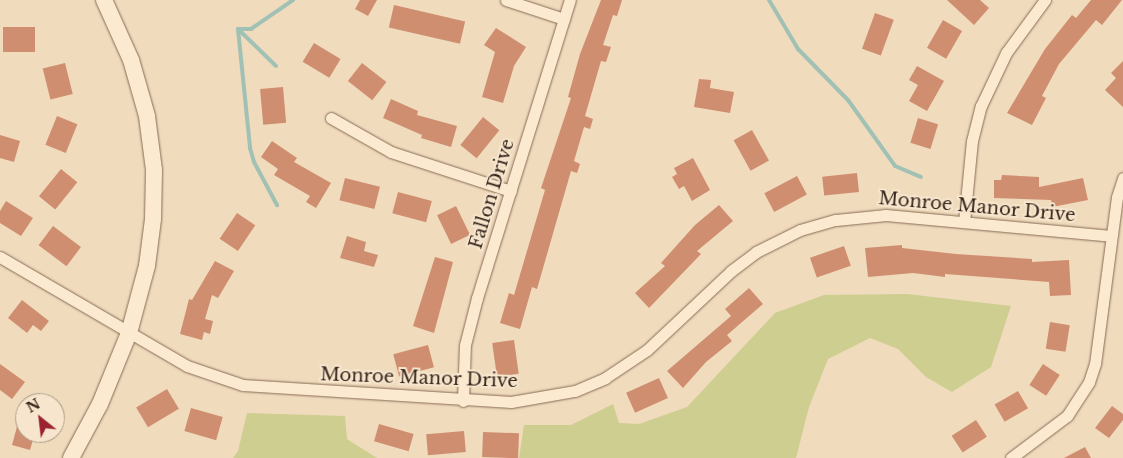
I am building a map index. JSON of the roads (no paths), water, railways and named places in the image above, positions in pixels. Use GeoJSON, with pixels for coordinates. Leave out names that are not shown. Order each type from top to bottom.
{"type":"FeatureCollection","features":[{"type":"Feature","properties":{"kind":"main road"},"geometry":{"type":"LineString","coordinates":[[70,458],[100,404],[129,334],[151,240],[154,194],[152,144],[137,79],[104,0]]}},
{"type":"Feature","properties":{"kind":"street"},"geometry":{"type":"LineString","coordinates":[[506,0],[564,19]]}},
{"type":"Feature","properties":{"kind":"street","name":"Fallon Drive"},"geometry":{"type":"LineString","coordinates":[[463,400],[465,345],[570,0]]}},
{"type":"Feature","properties":{"kind":"street"},"geometry":{"type":"LineString","coordinates":[[964,222],[972,141],[981,106],[1006,53],[1040,2]]}},
{"type":"Feature","properties":{"kind":"street"},"geometry":{"type":"LineString","coordinates":[[331,118],[391,152],[511,192]]}},
{"type":"Feature","properties":{"kind":"street"},"geometry":{"type":"LineString","coordinates":[[1011,458],[1067,416],[1088,382],[1095,364],[1111,236],[1117,197],[1123,178]]}},
{"type":"Feature","properties":{"kind":"street","name":"Monroe Manor Drive"},"geometry":{"type":"LineString","coordinates":[[0,257],[129,334],[188,366],[243,385],[511,402],[543,399],[605,378],[648,350],[743,262],[800,230],[836,220],[874,215],[1111,236]]}},
{"type":"Feature","properties":{"kind":"waterway"},"geometry":{"type":"LineString","coordinates":[[238,29],[251,29],[293,0]]}},
{"type":"Feature","properties":{"kind":"waterway"},"geometry":{"type":"LineString","coordinates":[[769,0],[798,49],[848,100],[895,166],[921,177]]}},
{"type":"Feature","properties":{"kind":"waterway"},"geometry":{"type":"LineString","coordinates":[[238,29],[250,148],[254,162],[277,205]]}},
{"type":"Feature","properties":{"kind":"waterway"},"geometry":{"type":"LineString","coordinates":[[238,29],[276,66]]}}]}
